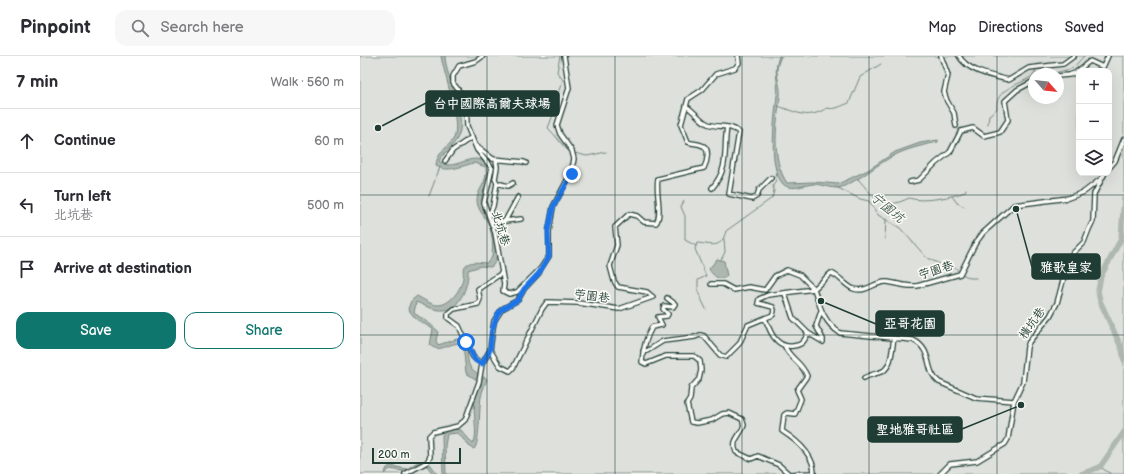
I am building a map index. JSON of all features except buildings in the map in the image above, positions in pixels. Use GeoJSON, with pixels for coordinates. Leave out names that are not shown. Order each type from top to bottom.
{"type":"FeatureCollection","features":[{"type":"Feature","properties":{"kind":"street","name":"北坑巷"},"geometry":{"type":"LineString","coordinates":[[483,56],[476,61],[459,66],[453,76],[453,82],[466,100],[468,126],[480,156],[492,168],[484,203],[488,216],[492,221],[502,273],[503,291],[507,294],[513,294],[540,268],[549,256],[548,231],[553,207],[572,174],[574,158],[572,151],[560,134],[557,126],[569,88],[564,56]]}},
{"type":"Feature","properties":{"kind":"street"},"geometry":{"type":"LineString","coordinates":[[738,56],[739,63],[735,68],[716,74],[702,90],[692,96],[686,106],[694,111],[707,124],[727,127],[739,132],[729,194],[752,199],[757,196],[759,190],[771,178]]}},
{"type":"Feature","properties":{"kind":"street"},"geometry":{"type":"LineString","coordinates":[[941,56],[948,75],[944,92],[954,113],[956,126]]}},
{"type":"Feature","properties":{"kind":"street"},"geometry":{"type":"LineString","coordinates":[[958,56],[978,71],[1009,80],[1029,68],[1063,64],[1074,56]]}},
{"type":"Feature","properties":{"kind":"street"},"geometry":{"type":"LineString","coordinates":[[1064,76],[1069,76],[1090,61],[1103,67],[1108,56]]}},
{"type":"Feature","properties":{"kind":"street"},"geometry":{"type":"LineString","coordinates":[[910,182],[919,180],[936,163],[950,152],[961,131],[973,128],[984,136],[1000,132],[1008,120],[1005,100],[1017,90],[1028,84]]}},
{"type":"Feature","properties":{"kind":"street","name":"苧園巷"},"geometry":{"type":"LineString","coordinates":[[490,350],[500,366],[510,371],[513,368],[542,309],[547,302],[578,303],[619,309],[653,297],[647,292],[618,287],[614,281],[610,266],[617,245],[615,227],[629,214],[637,216],[644,222],[656,222],[660,215],[656,187],[658,179],[704,168],[707,159],[706,150],[701,144],[688,142],[682,130],[682,119],[686,106]]}},
{"type":"Feature","properties":{"kind":"street"},"geometry":{"type":"LineString","coordinates":[[712,188],[717,181],[726,158],[727,127]]}},
{"type":"Feature","properties":{"kind":"street"},"geometry":{"type":"LineString","coordinates":[[445,161],[453,150],[472,137]]}},
{"type":"Feature","properties":{"kind":"street"},"geometry":{"type":"LineString","coordinates":[[1112,164],[1115,161],[1124,139]]}},
{"type":"Feature","properties":{"kind":"street"},"geometry":{"type":"LineString","coordinates":[[476,146],[496,160],[526,163]]}},
{"type":"Feature","properties":{"kind":"street"},"geometry":{"type":"LineString","coordinates":[[488,216],[493,206],[497,183],[494,179],[497,167],[496,160]]}},
{"type":"Feature","properties":{"kind":"street","name":"苧園巷"},"geometry":{"type":"LineString","coordinates":[[814,288],[831,274],[835,275],[847,286],[862,290],[886,282],[911,287],[917,286],[961,273],[975,244],[984,233],[1014,204],[1068,198],[1084,192],[1102,178]]}},
{"type":"Feature","properties":{"kind":"street","name":"橫坑巷"},"geometry":{"type":"LineString","coordinates":[[940,474],[950,464],[977,462],[1005,444],[1009,436],[1014,401],[1023,382],[1027,347],[1029,342],[1053,310],[1061,292],[1068,262],[1073,253],[1084,242],[1092,221],[1094,194],[1102,178]]}},
{"type":"Feature","properties":{"kind":"street"},"geometry":{"type":"LineString","coordinates":[[497,183],[508,186],[512,183]]}},
{"type":"Feature","properties":{"kind":"street"},"geometry":{"type":"LineString","coordinates":[[505,221],[518,197]]}},
{"type":"Feature","properties":{"kind":"street"},"geometry":{"type":"LineString","coordinates":[[492,221],[521,219]]}},
{"type":"Feature","properties":{"kind":"street","name":"北坑巷"},"geometry":{"type":"LineString","coordinates":[[405,474],[426,463],[430,456],[430,436],[433,432],[458,426],[465,420],[479,382],[482,364],[490,350],[492,330],[497,315],[502,309],[518,300],[524,289],[539,273],[540,268]]}},
{"type":"Feature","properties":{"kind":"street"},"geometry":{"type":"LineString","coordinates":[[711,284],[723,284],[734,290],[749,287],[765,290],[775,276],[787,270],[800,274],[814,288],[821,311],[829,324],[840,333],[908,339],[920,344],[926,351],[932,372],[935,379],[939,382],[976,398],[1014,401]]}},
{"type":"Feature","properties":{"kind":"street"},"geometry":{"type":"LineString","coordinates":[[482,364],[475,360],[459,326],[448,318],[448,314],[454,309],[478,304],[480,299],[478,289],[502,273]]}},
{"type":"Feature","properties":{"kind":"street"},"geometry":{"type":"LineString","coordinates":[[643,351],[647,351],[662,341],[700,335],[704,336],[720,355],[726,357],[739,344],[748,325],[773,315],[773,307],[760,305],[758,303],[759,299],[768,295],[785,294],[814,288]]}},
{"type":"Feature","properties":{"kind":"street"},"geometry":{"type":"LineString","coordinates":[[785,294],[793,318],[808,333],[819,341],[823,341],[816,326],[821,311]]}},
{"type":"Feature","properties":{"kind":"street"},"geometry":{"type":"LineString","coordinates":[[667,298],[675,305],[673,307],[664,306],[663,309],[668,314],[658,316],[662,325],[652,327],[645,342],[642,362],[646,364],[666,356],[694,356],[700,361],[701,370],[699,379],[691,388],[690,399],[687,404],[690,422],[697,423],[712,420],[722,414],[729,414],[742,419],[744,424],[742,432],[735,438],[733,445],[736,452],[751,459],[758,456],[779,465],[789,474],[809,474],[814,472],[814,465],[797,440],[782,431],[781,427],[784,415],[787,413],[795,414],[801,399],[797,390],[807,376],[800,363],[791,356],[785,347],[777,342],[765,318]]}},
{"type":"Feature","properties":{"kind":"street"},"geometry":{"type":"LineString","coordinates":[[785,347],[799,345],[804,342],[808,333]]}},
{"type":"Feature","properties":{"kind":"street"},"geometry":{"type":"LineString","coordinates":[[864,378],[870,374],[882,371],[888,366],[894,338]]}},
{"type":"Feature","properties":{"kind":"shaded area"},"geometry":{"type":"Polygon","coordinates":[[[360,56],[1124,56],[1124,474],[360,474],[360,56]]]}},
{"type":"Feature","properties":{"kind":"shaded area"},"geometry":{"type":"Polygon","coordinates":[[[441,56],[445,56],[446,65],[458,106],[460,126],[459,134],[453,145],[439,161],[450,165],[477,159],[488,165],[490,170],[488,181],[483,193],[482,203],[494,236],[497,253],[496,261],[491,267],[481,266],[468,270],[467,282],[463,294],[450,309],[437,310],[416,302],[414,313],[438,331],[436,341],[438,345],[457,339],[463,340],[467,348],[470,367],[476,373],[487,379],[481,397],[476,446],[474,449],[469,446],[458,433],[447,434],[445,446],[446,474],[443,474],[442,435],[450,429],[461,430],[473,444],[475,440],[474,406],[482,383],[466,373],[463,344],[459,343],[442,348],[434,348],[430,345],[433,329],[416,319],[408,309],[411,301],[417,296],[429,303],[437,305],[448,302],[457,293],[460,287],[463,270],[467,264],[473,262],[487,263],[492,257],[493,245],[488,222],[477,204],[477,196],[484,182],[486,167],[474,163],[450,169],[436,166],[440,154],[452,142],[456,131],[454,110],[441,56]]]}},
{"type":"Feature","properties":{"kind":"shaded area"},"geometry":{"type":"Polygon","coordinates":[[[779,56],[781,56],[777,71],[780,93],[776,140],[778,162],[787,183],[814,182],[838,184],[868,170],[895,152],[920,143],[938,140],[938,142],[912,148],[897,154],[856,180],[839,188],[815,184],[794,188],[786,186],[778,176],[775,166],[773,141],[777,89],[776,67],[779,56]]]}},
{"type":"Feature","properties":{"kind":"shaded area"},"geometry":{"type":"Polygon","coordinates":[[[717,259],[724,261],[727,276],[724,278],[717,277],[709,269],[717,259]]]}},
{"type":"Feature","properties":{"kind":"shaded area"},"geometry":{"type":"Polygon","coordinates":[[[419,461],[431,465],[437,474],[433,474],[427,466],[422,465],[408,472],[390,469],[384,474],[390,466],[407,469],[419,461]]]}},
{"type":"Feature","properties":{"kind":"waterway"},"geometry":{"type":"LineString","coordinates":[[560,56],[557,72],[563,80],[559,90],[558,102],[548,128],[570,152]]}},
{"type":"Feature","properties":{"kind":"waterway"},"geometry":{"type":"LineString","coordinates":[[1064,70],[1073,68],[1084,56]]}},
{"type":"Feature","properties":{"kind":"waterway"},"geometry":{"type":"LineString","coordinates":[[778,106],[797,113],[814,114],[827,108],[833,108],[849,103],[860,77],[881,64]]}},
{"type":"Feature","properties":{"kind":"waterway"},"geometry":{"type":"LineString","coordinates":[[988,124],[989,115],[997,109],[997,102],[1003,92],[1028,78]]}},
{"type":"Feature","properties":{"kind":"waterway"},"geometry":{"type":"LineString","coordinates":[[574,153],[587,156],[606,152]]}},
{"type":"Feature","properties":{"kind":"waterway"},"geometry":{"type":"LineString","coordinates":[[429,196],[440,167]]}},
{"type":"Feature","properties":{"kind":"waterway"},"geometry":{"type":"LineString","coordinates":[[706,309],[698,292],[698,280],[706,276],[695,249],[697,243],[711,245],[719,243],[724,237],[726,231],[772,198],[777,169]]}},
{"type":"Feature","properties":{"kind":"waterway"},"geometry":{"type":"LineString","coordinates":[[858,179],[879,201],[892,204],[909,198],[929,200],[953,196],[965,192],[966,189]]}},
{"type":"Feature","properties":{"kind":"waterway","name":"宁園坑"},"geometry":{"type":"LineString","coordinates":[[836,187],[860,199],[869,201],[878,215],[900,228],[927,258],[944,266],[955,267],[959,272]]}},
{"type":"Feature","properties":{"kind":"waterway"},"geometry":{"type":"LineString","coordinates":[[952,196],[957,203],[965,207]]}},
{"type":"Feature","properties":{"kind":"waterway"},"geometry":{"type":"LineString","coordinates":[[1124,198],[1121,239],[1101,276],[1098,291],[1100,301],[1122,349],[1124,360]]}},
{"type":"Feature","properties":{"kind":"waterway"},"geometry":{"type":"LineString","coordinates":[[684,201],[681,207],[685,216],[685,240],[696,246]]}},
{"type":"Feature","properties":{"kind":"waterway"},"geometry":{"type":"LineString","coordinates":[[885,239],[886,219]]}},
{"type":"Feature","properties":{"kind":"waterway"},"geometry":{"type":"LineString","coordinates":[[721,260],[725,252],[724,239]]}},
{"type":"Feature","properties":{"kind":"waterway","name":"宁園坑"},"geometry":{"type":"LineString","coordinates":[[962,274],[970,278],[976,278]]}},
{"type":"Feature","properties":{"kind":"waterway"},"geometry":{"type":"LineString","coordinates":[[1081,474],[1100,467],[1124,432]]}},
{"type":"Feature","properties":{"kind":"waterway"},"geometry":{"type":"LineString","coordinates":[[1100,467],[1111,474]]}},
{"type":"Feature","properties":{"kind":"waterway"},"geometry":{"type":"LineString","coordinates":[[1049,474],[1065,474]]}},
{"type":"Feature","properties":{"kind":"place","name":"台中國際高爾夫球場"},"geometry":{"type":"Point","coordinates":[378,128]}},
{"type":"Feature","properties":{"kind":"place","name":"雅歌皇家"},"geometry":{"type":"Point","coordinates":[1016,209]}},
{"type":"Feature","properties":{"kind":"place","name":"亞哥花園"},"geometry":{"type":"Point","coordinates":[821,301]}},
{"type":"Feature","properties":{"kind":"place","name":"聖地雅哥社區"},"geometry":{"type":"Point","coordinates":[1021,405]}},
{"type":"Feature","properties":{"kind":"route"},"geometry":{"type":"LineString","coordinates":[[466,342],[475,360],[482,364],[490,350],[492,330],[494,320],[497,315],[502,309],[518,300],[524,289],[539,273],[540,268],[549,256],[548,231],[553,207],[572,174]]}}]}
